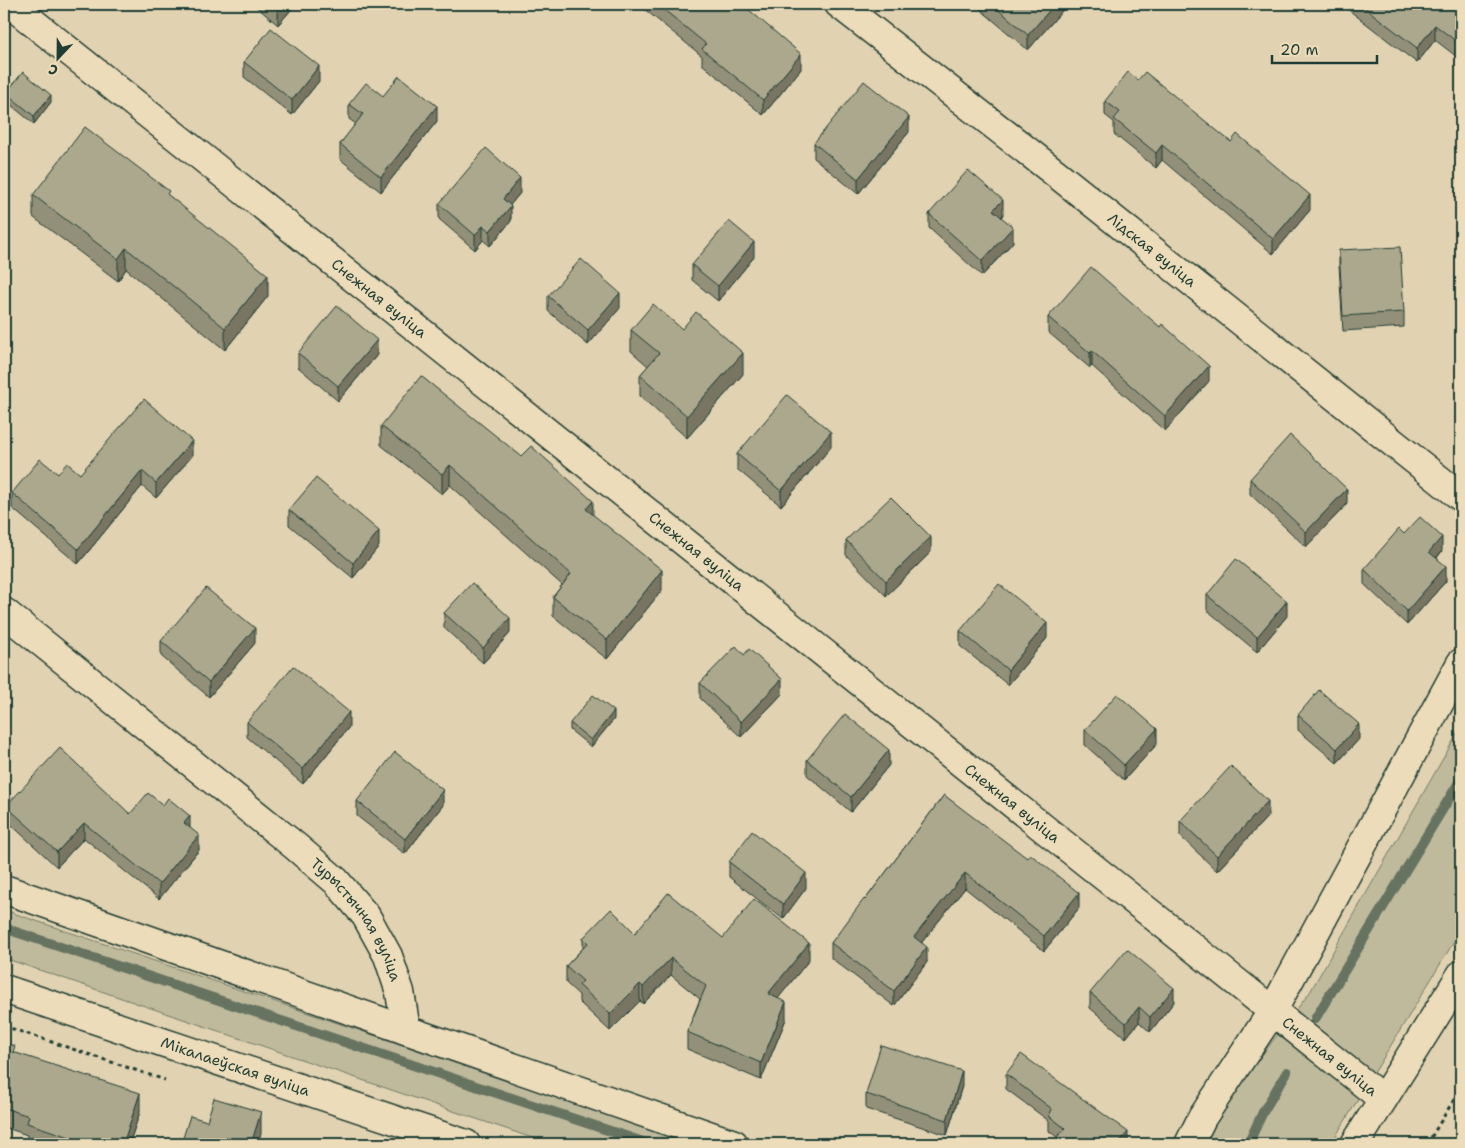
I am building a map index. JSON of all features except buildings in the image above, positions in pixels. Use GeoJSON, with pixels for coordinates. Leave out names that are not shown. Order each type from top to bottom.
{"type":"FeatureCollection","features":[{"type":"Feature","properties":{"kind":"street","name":"Снежная вуліца"},"geometry":{"type":"LineString","coordinates":[[10,4],[1383,1099]]}},
{"type":"Feature","properties":{"kind":"street","name":"Лідская вуліца"},"geometry":{"type":"LineString","coordinates":[[839,4],[1058,174],[1461,497]]}},
{"type":"Feature","properties":{"kind":"street","name":"Турыстычная вуліца"},"geometry":{"type":"LineString","coordinates":[[4,612],[336,881],[366,916],[388,956],[400,992],[406,1030]]}},
{"type":"Feature","properties":{"kind":"street"},"geometry":{"type":"LineString","coordinates":[[1189,1144],[1202,1118],[1272,1012],[1461,663]]}},
{"type":"Feature","properties":{"kind":"street"},"geometry":{"type":"LineString","coordinates":[[4,889],[734,1144]]}},
{"type":"Feature","properties":{"kind":"street"},"geometry":{"type":"LineString","coordinates":[[1355,1144],[1461,975]]}},
{"type":"Feature","properties":{"kind":"street","name":"Мікалаеўская вуліца"},"geometry":{"type":"LineString","coordinates":[[4,989],[466,1144]]}},
{"type":"Feature","properties":{"kind":"path"},"geometry":{"type":"LineString","coordinates":[[1426,1144],[1461,1088]]}},
{"type":"Feature","properties":{"kind":"shaded area"},"geometry":{"type":"Polygon","coordinates":[[[1461,727],[1461,930],[1331,1144],[1202,1144],[1214,1118],[1310,992],[1461,727]]]}},
{"type":"Feature","properties":{"kind":"shaded area"},"geometry":{"type":"Polygon","coordinates":[[[4,910],[695,1144],[550,1144],[4,958],[4,910]]]}},
{"type":"Feature","properties":{"kind":"waterway"},"geometry":{"type":"LineString","coordinates":[[1315,1019],[1461,779]]}},
{"type":"Feature","properties":{"kind":"waterway"},"geometry":{"type":"LineString","coordinates":[[4,928],[649,1144]]}},
{"type":"Feature","properties":{"kind":"waterway"},"geometry":{"type":"LineString","coordinates":[[1248,1144],[1263,1112],[1287,1072]]}}]}
